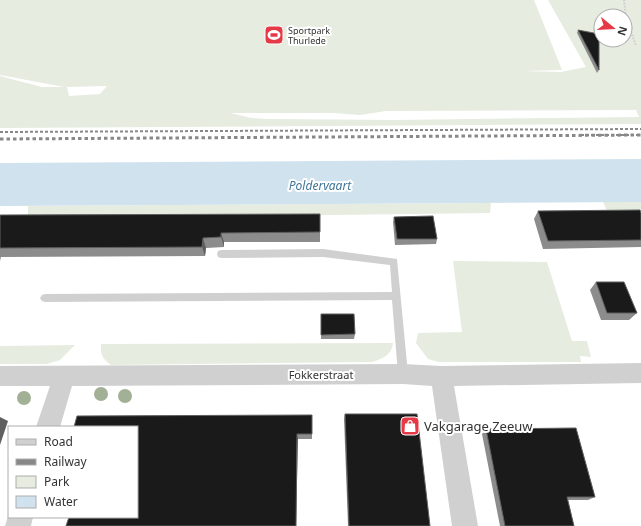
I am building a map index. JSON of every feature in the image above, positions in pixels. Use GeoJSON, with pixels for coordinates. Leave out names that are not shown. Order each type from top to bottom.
{"type":"FeatureCollection","features":[{"type":"Feature","properties":{"kind":"street","name":"Fokkerstraat"},"geometry":{"type":"LineString","coordinates":[[0,376],[404,374],[441,376],[641,373]]}},
{"type":"Feature","properties":{"kind":"street"},"geometry":{"type":"LineString","coordinates":[[48,426],[64,376]]}},
{"type":"Feature","properties":{"kind":"street"},"geometry":{"type":"LineString","coordinates":[[441,376],[465,526]]}},
{"type":"Feature","properties":{"kind":"lane"},"geometry":{"type":"LineString","coordinates":[[221,254],[323,253],[394,262],[404,374]]}},
{"type":"Feature","properties":{"kind":"lane"},"geometry":{"type":"LineString","coordinates":[[45,298],[397,296]]}},
{"type":"Feature","properties":{"kind":"path"},"geometry":{"type":"LineString","coordinates":[[624,0],[626,17],[636,46]]}},
{"type":"Feature","properties":{"kind":"green space"},"geometry":{"type":"Polygon","coordinates":[[[0,0],[534,0],[562,70],[523,71],[561,72],[586,67],[548,0],[641,0],[641,124],[0,128],[0,76],[42,87],[64,87],[0,75],[0,0]],[[107,86],[67,87],[69,96],[100,94],[107,86]],[[636,110],[386,111],[360,115],[334,113],[231,113],[251,118],[268,119],[396,120],[639,117],[636,110]]]}},
{"type":"Feature","properties":{"kind":"green space"},"geometry":{"type":"Polygon","coordinates":[[[603,202],[641,202],[641,233],[618,235],[603,202]]]}},
{"type":"Feature","properties":{"kind":"green space"},"geometry":{"type":"Polygon","coordinates":[[[491,203],[490,213],[28,219],[28,206],[491,203]]]}},
{"type":"Feature","properties":{"kind":"green space"},"geometry":{"type":"Polygon","coordinates":[[[453,261],[547,262],[572,341],[587,341],[591,357],[580,356],[581,362],[439,362],[428,359],[416,343],[418,333],[462,332],[453,261]]]}},
{"type":"Feature","properties":{"kind":"green space"},"geometry":{"type":"Polygon","coordinates":[[[393,343],[389,353],[373,362],[111,365],[106,361],[101,351],[101,344],[393,343]]]}},
{"type":"Feature","properties":{"kind":"green space"},"geometry":{"type":"Polygon","coordinates":[[[75,345],[60,360],[47,364],[0,364],[0,346],[75,345]]]}},
{"type":"Feature","properties":{"kind":"water","name":"Poldervaart"},"geometry":{"type":"Polygon","coordinates":[[[641,159],[641,202],[0,206],[0,163],[641,159]]]}},
{"type":"Feature","properties":{"kind":"building"},"geometry":{"type":"Polygon","coordinates":[[[578,30],[593,33],[593,48],[599,48],[599,70],[578,30]]]}},
{"type":"Feature","properties":{"kind":"building"},"geometry":{"type":"Polygon","coordinates":[[[640,210],[641,240],[548,241],[538,211],[640,210]]]}},
{"type":"Feature","properties":{"kind":"building"},"geometry":{"type":"Polygon","coordinates":[[[320,214],[320,232],[221,233],[221,237],[203,238],[202,247],[0,248],[0,215],[320,214]]]}},
{"type":"Feature","properties":{"kind":"building"},"geometry":{"type":"Polygon","coordinates":[[[433,216],[437,239],[397,239],[394,217],[433,216]]]}},
{"type":"Feature","properties":{"kind":"building"},"geometry":{"type":"Polygon","coordinates":[[[596,282],[624,282],[637,313],[607,313],[596,282]]]}},
{"type":"Feature","properties":{"kind":"building"},"geometry":{"type":"Polygon","coordinates":[[[321,314],[354,314],[355,334],[321,335],[321,314]]]}},
{"type":"Feature","properties":{"kind":"building"},"geometry":{"type":"Polygon","coordinates":[[[345,414],[417,414],[430,526],[349,526],[345,414]]]}},
{"type":"Feature","properties":{"kind":"building"},"geometry":{"type":"Polygon","coordinates":[[[312,415],[312,434],[297,434],[296,526],[66,526],[69,518],[138,518],[138,426],[74,426],[77,416],[312,415]]]}},
{"type":"Feature","properties":{"kind":"building"},"geometry":{"type":"Polygon","coordinates":[[[576,428],[595,497],[567,497],[574,526],[505,526],[486,429],[576,428]]]}},
{"type":"Feature","properties":{"kind":"railway"},"geometry":{"type":"LineString","coordinates":[[0,132],[641,129]]}},
{"type":"Feature","properties":{"kind":"railway"},"geometry":{"type":"LineString","coordinates":[[0,139],[641,135],[581,135]]}},
{"type":"Feature","properties":{"kind":"place","name":"Sportpark Thurlede"},"geometry":{"type":"Point","coordinates":[274,35]}},
{"type":"Feature","properties":{"kind":"place","name":"Vakgarage Zeeuw"},"geometry":{"type":"Point","coordinates":[410,426]}}]}
